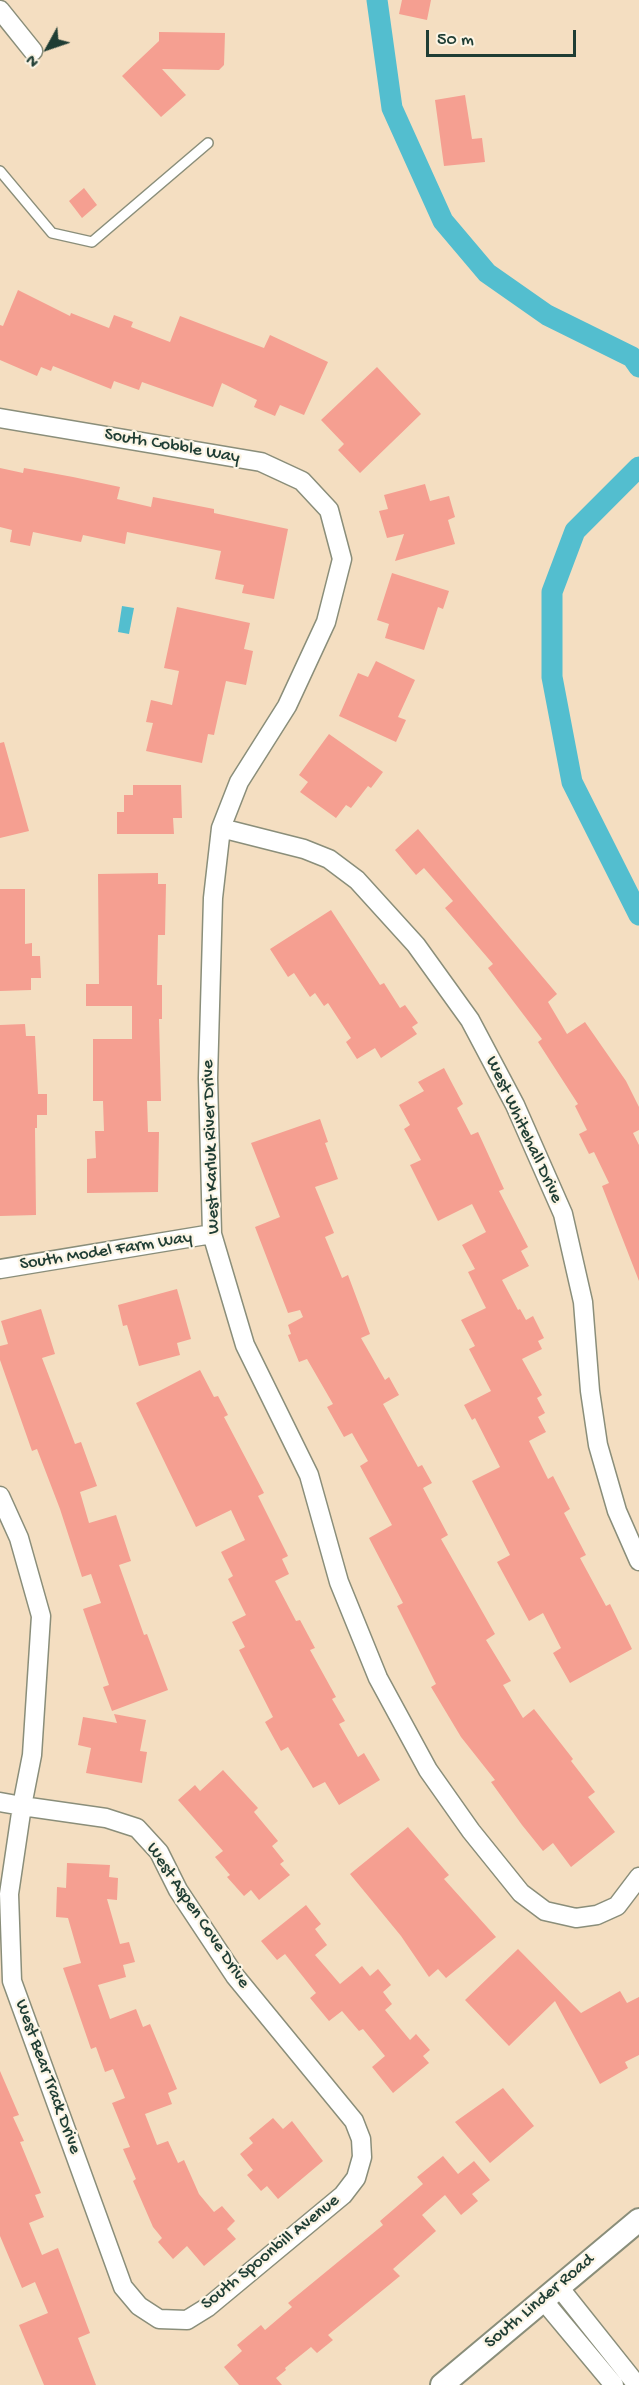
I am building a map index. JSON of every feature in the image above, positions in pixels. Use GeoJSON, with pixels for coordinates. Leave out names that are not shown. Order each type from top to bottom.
{"type":"FeatureCollection","features":[{"type":"Feature","properties":{"kind":"street"},"geometry":{"type":"LineString","coordinates":[[0,10],[33,51]]}},
{"type":"Feature","properties":{"kind":"street","name":"South Cobble Way"},"geometry":{"type":"LineString","coordinates":[[0,418],[261,462],[302,481],[329,510]]}},
{"type":"Feature","properties":{"kind":"street","name":"West Karluk River Drive"},"geometry":{"type":"LineString","coordinates":[[329,510],[342,559],[326,622],[286,706],[239,782],[221,828],[213,898],[208,1078],[212,1233],[245,1345],[309,1475],[339,1582],[378,1678],[428,1770],[471,1831],[521,1893],[545,1911],[576,1918],[597,1915],[617,1906],[639,1877]]}},
{"type":"Feature","properties":{"kind":"street","name":"West Whitehall Drive"},"geometry":{"type":"LineString","coordinates":[[221,828],[304,849],[329,859],[357,880],[416,945],[470,1020],[515,1105],[562,1214],[583,1302],[590,1391],[598,1445],[617,1511],[639,1561]]}},
{"type":"Feature","properties":{"kind":"street","name":"South Model Farm Way"},"geometry":{"type":"LineString","coordinates":[[0,1269],[212,1233]]}},
{"type":"Feature","properties":{"kind":"street","name":"West Bear Track Drive"},"geometry":{"type":"LineString","coordinates":[[0,1496],[19,1538],[41,1616],[32,1755],[9,1894],[12,1981],[123,2287],[139,2306],[159,2319]]}},
{"type":"Feature","properties":{"kind":"street","name":"West Aspen Cove Drive"},"geometry":{"type":"LineString","coordinates":[[0,1802],[106,1818],[137,1828],[159,1852],[178,1890],[235,1976],[354,2121],[361,2139],[362,2157]]}},
{"type":"Feature","properties":{"kind":"street","name":"South Spoonbill Avenue"},"geometry":{"type":"LineString","coordinates":[[159,2319],[187,2319],[208,2307],[344,2195],[357,2178],[362,2157]]}},
{"type":"Feature","properties":{"kind":"street","name":"South Linder Road"},"geometry":{"type":"LineString","coordinates":[[442,2385],[639,2220]]}},
{"type":"Feature","properties":{"kind":"street"},"geometry":{"type":"LineString","coordinates":[[551,2293],[614,2385]]}},
{"type":"Feature","properties":{"kind":"street"},"geometry":{"type":"LineString","coordinates":[[551,2293],[637,2385]]}},
{"type":"Feature","properties":{"kind":"lane"},"geometry":{"type":"LineString","coordinates":[[0,171],[52,233],[92,242],[208,143]]}},
{"type":"Feature","properties":{"kind":"water"},"geometry":{"type":"Polygon","coordinates":[[[122,606],[134,608],[129,634],[118,632],[122,606]]]}},
{"type":"Feature","properties":{"kind":"building"},"geometry":{"type":"Polygon","coordinates":[[[402,0],[431,0],[427,20],[399,14],[402,0]]]}},
{"type":"Feature","properties":{"kind":"building"},"geometry":{"type":"Polygon","coordinates":[[[159,32],[225,33],[224,65],[219,70],[162,69],[186,95],[161,117],[122,76],[159,41],[159,32]]]}},
{"type":"Feature","properties":{"kind":"building"},"geometry":{"type":"Polygon","coordinates":[[[465,95],[472,139],[482,138],[485,162],[444,166],[435,100],[465,95]]]}},
{"type":"Feature","properties":{"kind":"building"},"geometry":{"type":"Polygon","coordinates":[[[84,188],[97,205],[82,218],[69,201],[84,188]]]}},
{"type":"Feature","properties":{"kind":"building"},"geometry":{"type":"Polygon","coordinates":[[[18,290],[70,316],[71,313],[109,328],[114,315],[133,322],[131,327],[170,342],[180,316],[264,348],[270,335],[328,362],[304,415],[280,405],[275,416],[254,407],[257,400],[222,383],[213,407],[142,382],[139,390],[114,381],[111,389],[53,366],[51,371],[41,367],[37,376],[0,360],[0,325],[3,326],[18,290]]]}},
{"type":"Feature","properties":{"kind":"building"},"geometry":{"type":"Polygon","coordinates":[[[377,367],[421,414],[360,473],[338,450],[344,444],[321,420],[377,367]]]}},
{"type":"Feature","properties":{"kind":"building"},"geometry":{"type":"Polygon","coordinates":[[[0,468],[23,473],[24,468],[120,487],[117,499],[151,507],[153,497],[214,509],[214,513],[288,529],[274,599],[242,593],[244,585],[215,579],[221,551],[127,532],[125,544],[83,535],[81,542],[33,532],[30,546],[10,542],[12,530],[0,527],[0,468]]]}},
{"type":"Feature","properties":{"kind":"building"},"geometry":{"type":"Polygon","coordinates":[[[425,484],[430,501],[449,496],[455,517],[448,520],[455,544],[395,561],[404,534],[387,538],[379,511],[388,509],[384,495],[425,484]]]}},
{"type":"Feature","properties":{"kind":"building"},"geometry":{"type":"Polygon","coordinates":[[[392,573],[449,591],[443,609],[438,607],[424,650],[385,638],[389,624],[377,620],[392,573]]]}},
{"type":"Feature","properties":{"kind":"building"},"geometry":{"type":"Polygon","coordinates":[[[177,607],[250,623],[244,649],[253,651],[246,685],[226,681],[214,735],[208,734],[202,763],[146,751],[153,723],[146,722],[151,700],[172,705],[179,671],[164,668],[177,607]]]}},
{"type":"Feature","properties":{"kind":"building"},"geometry":{"type":"Polygon","coordinates":[[[376,661],[415,680],[398,717],[406,720],[396,742],[339,716],[358,673],[368,677],[376,661]]]}},
{"type":"Feature","properties":{"kind":"building"},"geometry":{"type":"Polygon","coordinates":[[[329,734],[383,772],[371,788],[368,786],[351,808],[346,805],[336,818],[300,792],[308,782],[299,775],[329,734]]]}},
{"type":"Feature","properties":{"kind":"building"},"geometry":{"type":"Polygon","coordinates":[[[4,742],[29,831],[0,838],[0,743],[4,742]]]}},
{"type":"Feature","properties":{"kind":"building"},"geometry":{"type":"Polygon","coordinates":[[[133,785],[181,785],[182,818],[173,818],[174,834],[117,834],[117,812],[124,812],[124,795],[133,795],[133,785]]]}},
{"type":"Feature","properties":{"kind":"building"},"geometry":{"type":"Polygon","coordinates":[[[418,829],[557,994],[548,1002],[567,1034],[585,1022],[626,1081],[639,1107],[639,1130],[633,1133],[639,1145],[639,1281],[602,1186],[609,1183],[594,1152],[589,1154],[579,1134],[587,1130],[575,1106],[578,1104],[538,1042],[542,1039],[488,968],[493,964],[445,908],[453,901],[424,868],[416,875],[395,850],[418,829]]]}},
{"type":"Feature","properties":{"kind":"building"},"geometry":{"type":"Polygon","coordinates":[[[158,873],[158,884],[166,884],[165,935],[158,935],[157,985],[162,985],[162,1019],[159,1019],[161,1101],[147,1101],[148,1132],[159,1132],[158,1192],[87,1193],[87,1159],[96,1158],[95,1131],[104,1131],[103,1101],[93,1101],[93,1039],[132,1039],[132,1006],[86,1006],[86,984],[99,984],[98,874],[158,873]]]}},
{"type":"Feature","properties":{"kind":"building"},"geometry":{"type":"Polygon","coordinates":[[[0,889],[25,889],[25,944],[32,943],[32,956],[40,956],[41,978],[31,978],[31,990],[0,991],[0,889]]]}},
{"type":"Feature","properties":{"kind":"building"},"geometry":{"type":"Polygon","coordinates":[[[331,910],[380,985],[384,983],[400,1008],[405,1005],[418,1023],[412,1027],[417,1034],[381,1058],[375,1048],[357,1059],[346,1042],[351,1038],[328,1003],[324,1006],[315,993],[310,997],[294,973],[288,977],[270,949],[331,910]]]}},
{"type":"Feature","properties":{"kind":"building"},"geometry":{"type":"Polygon","coordinates":[[[25,1024],[26,1036],[35,1036],[38,1094],[47,1094],[47,1115],[37,1115],[37,1128],[35,1128],[36,1215],[0,1216],[0,1025],[25,1024]]]}},
{"type":"Feature","properties":{"kind":"building"},"geometry":{"type":"Polygon","coordinates":[[[444,1068],[463,1104],[457,1108],[471,1135],[478,1132],[504,1189],[499,1191],[528,1247],[521,1251],[529,1266],[502,1280],[518,1310],[520,1309],[526,1320],[533,1316],[544,1338],[538,1341],[542,1349],[522,1359],[542,1395],[537,1398],[545,1413],[538,1417],[546,1432],[529,1441],[548,1479],[553,1476],[570,1509],[564,1513],[586,1555],[580,1558],[606,1606],[610,1604],[632,1649],[570,1683],[553,1653],[561,1648],[543,1613],[529,1621],[497,1562],[510,1555],[472,1481],[500,1467],[475,1418],[472,1420],[464,1405],[491,1391],[469,1349],[475,1346],[461,1320],[486,1308],[468,1272],[475,1269],[462,1245],[486,1232],[472,1204],[438,1221],[410,1165],[421,1160],[404,1129],[410,1125],[399,1105],[424,1091],[418,1082],[444,1068]]]}},
{"type":"Feature","properties":{"kind":"building"},"geometry":{"type":"Polygon","coordinates":[[[320,1119],[328,1142],[325,1143],[338,1179],[315,1187],[334,1233],[325,1237],[342,1278],[348,1275],[370,1334],[361,1338],[385,1380],[389,1377],[399,1395],[383,1404],[418,1467],[422,1465],[432,1483],[423,1488],[448,1535],[441,1539],[495,1634],[486,1640],[511,1681],[503,1685],[523,1718],[534,1709],[573,1759],[571,1761],[595,1792],[588,1797],[615,1832],[571,1867],[553,1843],[543,1851],[522,1825],[491,1782],[495,1780],[461,1737],[431,1687],[436,1684],[397,1606],[403,1603],[369,1538],[392,1525],[360,1466],[368,1461],[352,1433],[344,1437],[327,1407],[333,1404],[307,1359],[299,1362],[288,1335],[291,1334],[288,1325],[303,1317],[300,1310],[288,1313],[255,1227],[280,1217],[251,1143],[320,1119]]]}},
{"type":"Feature","properties":{"kind":"building"},"geometry":{"type":"Polygon","coordinates":[[[177,1289],[191,1339],[177,1343],[180,1355],[139,1366],[127,1325],[123,1326],[118,1305],[177,1289]]]}},
{"type":"Feature","properties":{"kind":"building"},"geometry":{"type":"Polygon","coordinates":[[[41,1309],[55,1354],[42,1358],[75,1444],[81,1442],[97,1486],[80,1492],[89,1523],[116,1515],[131,1561],[119,1565],[144,1635],[147,1634],[168,1690],[112,1711],[103,1687],[109,1685],[83,1609],[101,1603],[91,1574],[82,1577],[60,1509],[37,1449],[32,1451],[0,1360],[0,1346],[8,1344],[1,1321],[41,1309]]]}},
{"type":"Feature","properties":{"kind":"building"},"geometry":{"type":"Polygon","coordinates":[[[200,1370],[214,1397],[218,1396],[228,1415],[224,1417],[264,1493],[258,1496],[288,1556],[282,1559],[289,1574],[275,1581],[296,1621],[300,1620],[315,1648],[310,1650],[336,1697],[332,1699],[345,1721],[339,1724],[358,1757],[364,1753],[380,1780],[339,1805],[325,1782],[313,1788],[288,1747],[281,1751],[265,1722],[273,1717],[239,1650],[245,1647],[232,1622],[246,1615],[228,1579],[233,1576],[221,1552],[245,1540],[231,1510],[196,1527],[136,1403],[200,1370]]]}},
{"type":"Feature","properties":{"kind":"building"},"geometry":{"type":"Polygon","coordinates":[[[114,1714],[146,1720],[140,1751],[147,1752],[142,1783],[86,1773],[91,1748],[78,1745],[83,1717],[117,1723],[114,1714]]]}},
{"type":"Feature","properties":{"kind":"building"},"geometry":{"type":"Polygon","coordinates":[[[223,1770],[258,1808],[254,1812],[278,1841],[272,1846],[284,1861],[280,1864],[290,1875],[259,1900],[251,1890],[244,1896],[227,1877],[230,1875],[215,1857],[223,1851],[178,1800],[195,1785],[200,1791],[223,1770]]]}},
{"type":"Feature","properties":{"kind":"building"},"geometry":{"type":"Polygon","coordinates":[[[408,1827],[449,1875],[444,1879],[496,1937],[446,1978],[438,1969],[429,1977],[401,1936],[350,1874],[408,1827]]]}},
{"type":"Feature","properties":{"kind":"building"},"geometry":{"type":"Polygon","coordinates":[[[67,1863],[110,1865],[109,1877],[118,1878],[117,1900],[107,1899],[120,1944],[129,1942],[135,1962],[123,1965],[126,1977],[98,1985],[110,2019],[136,2009],[143,2027],[150,2024],[177,2089],[168,2093],[172,2104],[145,2114],[157,2145],[168,2141],[178,2163],[184,2160],[199,2194],[214,2212],[222,2206],[235,2221],[227,2229],[236,2239],[204,2266],[187,2246],[173,2259],[158,2242],[162,2238],[153,2227],[133,2181],[136,2179],[123,2149],[130,2147],[112,2103],[125,2098],[113,2069],[105,2072],[96,2047],[91,2049],[63,1968],[81,1963],[68,1918],[56,1917],[57,1887],[66,1888],[67,1863]]]}},
{"type":"Feature","properties":{"kind":"building"},"geometry":{"type":"Polygon","coordinates":[[[306,1905],[321,1924],[315,1929],[327,1945],[315,1955],[340,1984],[362,1966],[370,1976],[378,1969],[391,1985],[383,1992],[392,2004],[385,2010],[410,2040],[416,2034],[430,2050],[423,2056],[429,2063],[393,2093],[372,2067],[385,2056],[363,2029],[359,2031],[342,2011],[329,2021],[310,1998],[316,1993],[285,1954],[277,1960],[261,1941],[306,1905]]]}},
{"type":"Feature","properties":{"kind":"building"},"geometry":{"type":"Polygon","coordinates":[[[518,1949],[581,2013],[620,1991],[627,2003],[639,1997],[639,2055],[625,2062],[628,2068],[600,2084],[555,2001],[509,2046],[465,2000],[518,1949]]]}},
{"type":"Feature","properties":{"kind":"building"},"geometry":{"type":"Polygon","coordinates":[[[0,2071],[19,2115],[13,2117],[24,2141],[20,2142],[41,2193],[35,2195],[44,2217],[29,2223],[42,2255],[58,2248],[90,2333],[78,2338],[96,2385],[44,2385],[19,2325],[48,2313],[35,2282],[22,2288],[0,2236],[0,2071]]]}},
{"type":"Feature","properties":{"kind":"building"},"geometry":{"type":"Polygon","coordinates":[[[503,2088],[534,2126],[490,2163],[455,2122],[503,2088]]]}},
{"type":"Feature","properties":{"kind":"building"},"geometry":{"type":"Polygon","coordinates":[[[273,2118],[283,2129],[292,2121],[323,2161],[278,2199],[267,2186],[261,2191],[247,2175],[253,2170],[240,2154],[253,2143],[249,2138],[273,2118]]]}},
{"type":"Feature","properties":{"kind":"building"},"geometry":{"type":"Polygon","coordinates":[[[443,2156],[458,2174],[474,2161],[490,2180],[472,2194],[478,2201],[461,2215],[445,2195],[422,2215],[436,2231],[393,2269],[400,2276],[328,2335],[333,2340],[317,2353],[311,2347],[285,2368],[286,2370],[276,2378],[282,2385],[239,2385],[224,2367],[242,2351],[237,2345],[261,2325],[265,2330],[292,2307],[288,2303],[383,2225],[380,2221],[423,2184],[417,2177],[443,2156]]]}},
{"type":"Feature","properties":{"kind":"waterway"},"geometry":{"type":"LineString","coordinates":[[377,0],[392,108],[443,221],[487,273],[547,315],[632,357],[639,367]]}},
{"type":"Feature","properties":{"kind":"waterway"},"geometry":{"type":"LineString","coordinates":[[639,467],[575,531],[552,592],[552,677],[572,782],[639,915]]}}]}
